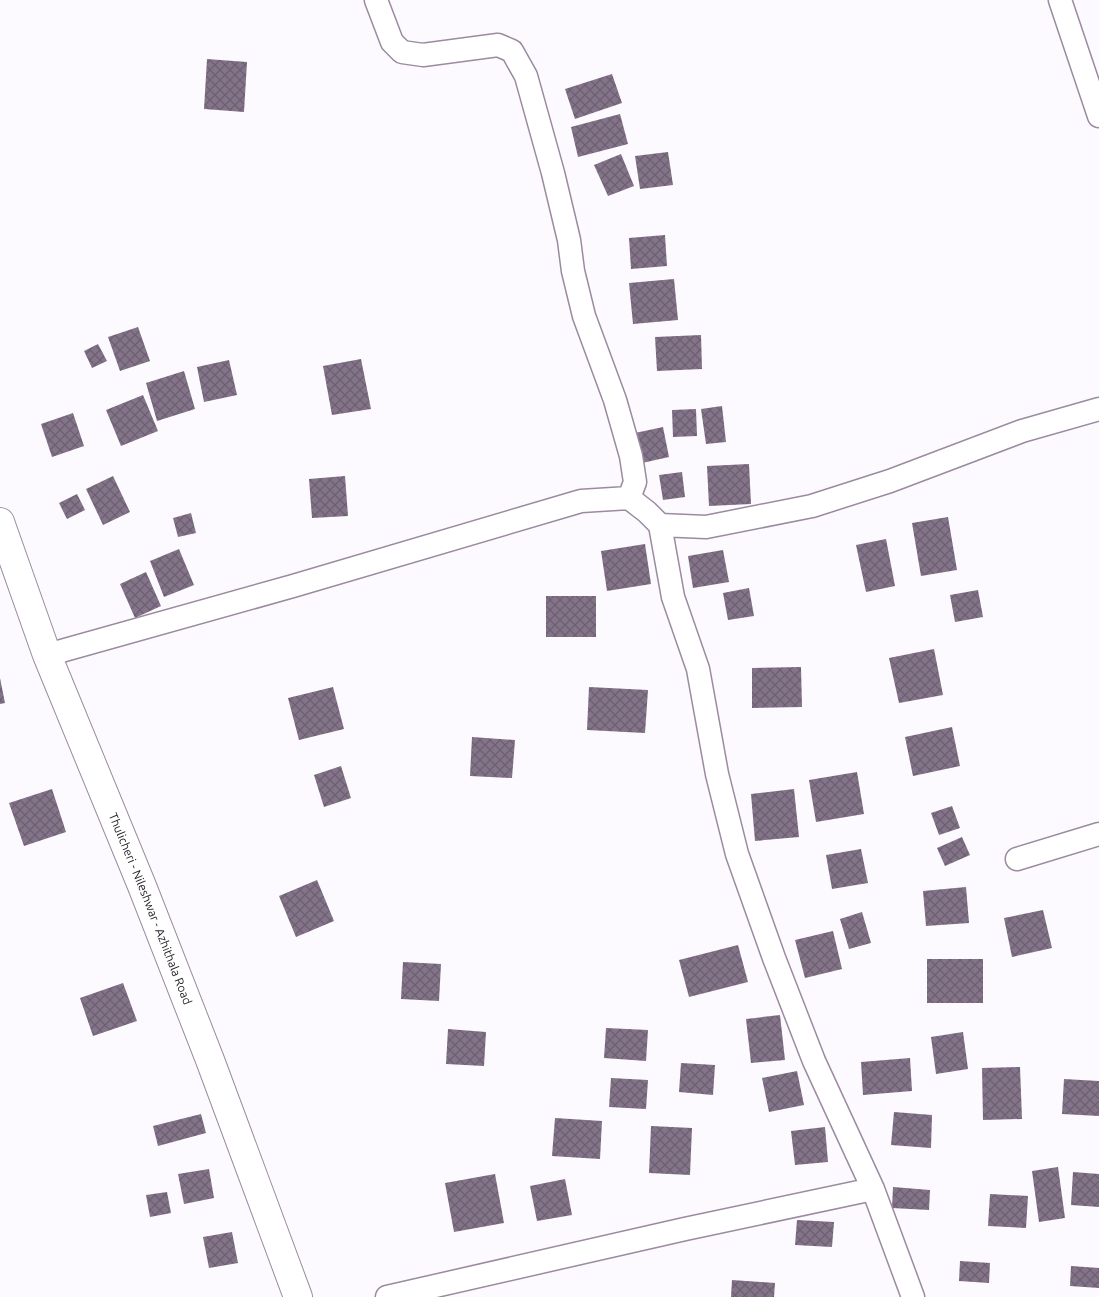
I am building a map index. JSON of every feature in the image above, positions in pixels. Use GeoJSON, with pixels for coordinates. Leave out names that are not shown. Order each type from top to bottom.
{"type":"FeatureCollection","features":[{"type":"Feature","properties":{"kind":"main road","name":"Thulicheri - Nileshwar - Azhithala Road"},"geometry":{"type":"LineString","coordinates":[[0,522],[47,655],[149,904],[210,1060],[298,1297]]}},
{"type":"Feature","properties":{"kind":"street"},"geometry":{"type":"LineString","coordinates":[[376,0],[392,42],[402,52],[423,55],[498,45],[512,51],[526,76],[555,183],[584,316],[615,400],[631,456],[635,482],[629,498]]}},
{"type":"Feature","properties":{"kind":"street"},"geometry":{"type":"LineString","coordinates":[[1060,0],[1099,116]]}},
{"type":"Feature","properties":{"kind":"street"},"geometry":{"type":"LineString","coordinates":[[660,525],[706,526],[812,506],[890,481],[1022,431],[1099,409]]}},
{"type":"Feature","properties":{"kind":"street"},"geometry":{"type":"LineString","coordinates":[[47,655],[293,586],[572,503],[629,498],[660,525],[673,597],[698,669],[717,774],[737,854],[774,958],[814,1061],[873,1189],[913,1297]]}},
{"type":"Feature","properties":{"kind":"street"},"geometry":{"type":"LineString","coordinates":[[1017,858],[1099,834]]}},
{"type":"Feature","properties":{"kind":"street"},"geometry":{"type":"LineString","coordinates":[[386,1297],[685,1229],[873,1189]]}},
{"type":"Feature","properties":{"kind":"building"},"geometry":{"type":"Polygon","coordinates":[[[207,59],[247,62],[244,112],[204,109],[207,59]]]}},
{"type":"Feature","properties":{"kind":"building"},"geometry":{"type":"Polygon","coordinates":[[[612,74],[622,103],[575,119],[565,89],[612,74]]]}},
{"type":"Feature","properties":{"kind":"building"},"geometry":{"type":"Polygon","coordinates":[[[620,114],[628,144],[578,157],[571,127],[620,114]]]}},
{"type":"Feature","properties":{"kind":"building"},"geometry":{"type":"Polygon","coordinates":[[[668,152],[673,185],[640,189],[635,156],[668,152]]]}},
{"type":"Feature","properties":{"kind":"building"},"geometry":{"type":"Polygon","coordinates":[[[621,154],[634,186],[608,196],[594,165],[621,154]]]}},
{"type":"Feature","properties":{"kind":"building"},"geometry":{"type":"Polygon","coordinates":[[[665,235],[667,266],[631,269],[629,238],[665,235]]]}},
{"type":"Feature","properties":{"kind":"building"},"geometry":{"type":"Polygon","coordinates":[[[674,279],[678,320],[633,324],[629,283],[674,279]]]}},
{"type":"Feature","properties":{"kind":"building"},"geometry":{"type":"Polygon","coordinates":[[[138,327],[150,361],[120,371],[108,337],[138,327]]]}},
{"type":"Feature","properties":{"kind":"building"},"geometry":{"type":"Polygon","coordinates":[[[701,335],[702,369],[657,371],[655,337],[701,335]]]}},
{"type":"Feature","properties":{"kind":"building"},"geometry":{"type":"Polygon","coordinates":[[[98,344],[107,361],[92,368],[84,351],[98,344]]]}},
{"type":"Feature","properties":{"kind":"building"},"geometry":{"type":"Polygon","coordinates":[[[361,359],[371,409],[332,415],[323,366],[361,359]]]}},
{"type":"Feature","properties":{"kind":"building"},"geometry":{"type":"Polygon","coordinates":[[[229,360],[237,395],[204,402],[197,367],[229,360]]]}},
{"type":"Feature","properties":{"kind":"building"},"geometry":{"type":"Polygon","coordinates":[[[184,371],[195,409],[157,421],[146,383],[184,371]]]}},
{"type":"Feature","properties":{"kind":"building"},"geometry":{"type":"Polygon","coordinates":[[[143,395],[158,431],[121,446],[106,410],[143,395]]]}},
{"type":"Feature","properties":{"kind":"building"},"geometry":{"type":"Polygon","coordinates":[[[722,406],[726,442],[706,444],[701,409],[722,406]]]}},
{"type":"Feature","properties":{"kind":"building"},"geometry":{"type":"Polygon","coordinates":[[[696,409],[697,436],[673,437],[672,410],[696,409]]]}},
{"type":"Feature","properties":{"kind":"building"},"geometry":{"type":"Polygon","coordinates":[[[73,413],[84,446],[52,457],[41,424],[73,413]]]}},
{"type":"Feature","properties":{"kind":"building"},"geometry":{"type":"Polygon","coordinates":[[[663,427],[669,457],[642,463],[635,433],[663,427]]]}},
{"type":"Feature","properties":{"kind":"building"},"geometry":{"type":"Polygon","coordinates":[[[749,464],[751,504],[709,506],[707,466],[749,464]]]}},
{"type":"Feature","properties":{"kind":"building"},"geometry":{"type":"Polygon","coordinates":[[[682,472],[685,497],[663,500],[659,475],[682,472]]]}},
{"type":"Feature","properties":{"kind":"building"},"geometry":{"type":"Polygon","coordinates":[[[113,476],[130,512],[103,525],[86,489],[113,476]]]}},
{"type":"Feature","properties":{"kind":"building"},"geometry":{"type":"Polygon","coordinates":[[[345,476],[348,516],[312,518],[309,479],[345,476]]]}},
{"type":"Feature","properties":{"kind":"building"},"geometry":{"type":"Polygon","coordinates":[[[77,494],[85,510],[67,519],[59,503],[77,494]]]}},
{"type":"Feature","properties":{"kind":"building"},"geometry":{"type":"Polygon","coordinates":[[[191,513],[196,533],[178,537],[173,518],[191,513]]]}},
{"type":"Feature","properties":{"kind":"building"},"geometry":{"type":"Polygon","coordinates":[[[948,517],[957,570],[921,576],[912,523],[948,517]]]}},
{"type":"Feature","properties":{"kind":"building"},"geometry":{"type":"Polygon","coordinates":[[[886,539],[895,586],[866,592],[856,545],[886,539]]]}},
{"type":"Feature","properties":{"kind":"building"},"geometry":{"type":"Polygon","coordinates":[[[645,544],[651,584],[607,591],[601,551],[645,544]]]}},
{"type":"Feature","properties":{"kind":"building"},"geometry":{"type":"Polygon","coordinates":[[[179,549],[194,585],[164,597],[150,561],[179,549]]]}},
{"type":"Feature","properties":{"kind":"building"},"geometry":{"type":"Polygon","coordinates":[[[723,550],[729,582],[693,588],[688,556],[723,550]]]}},
{"type":"Feature","properties":{"kind":"building"},"geometry":{"type":"Polygon","coordinates":[[[146,572],[161,606],[135,618],[120,584],[146,572]]]}},
{"type":"Feature","properties":{"kind":"building"},"geometry":{"type":"Polygon","coordinates":[[[749,588],[754,616],[728,620],[723,593],[749,588]]]}},
{"type":"Feature","properties":{"kind":"building"},"geometry":{"type":"Polygon","coordinates":[[[978,590],[983,617],[955,622],[950,595],[978,590]]]}},
{"type":"Feature","properties":{"kind":"building"},"geometry":{"type":"Polygon","coordinates":[[[546,596],[596,596],[596,637],[546,637],[546,596]]]}},
{"type":"Feature","properties":{"kind":"building"},"geometry":{"type":"Polygon","coordinates":[[[934,649],[943,695],[899,703],[889,658],[934,649]]]}},
{"type":"Feature","properties":{"kind":"building"},"geometry":{"type":"Polygon","coordinates":[[[801,667],[802,707],[752,708],[752,668],[801,667]]]}},
{"type":"Feature","properties":{"kind":"building"},"geometry":{"type":"Polygon","coordinates":[[[0,678],[5,703],[0,704],[0,678]]]}},
{"type":"Feature","properties":{"kind":"building"},"geometry":{"type":"Polygon","coordinates":[[[333,687],[344,729],[299,740],[288,698],[333,687]]]}},
{"type":"Feature","properties":{"kind":"building"},"geometry":{"type":"Polygon","coordinates":[[[589,687],[648,690],[645,733],[587,730],[589,687]]]}},
{"type":"Feature","properties":{"kind":"building"},"geometry":{"type":"Polygon","coordinates":[[[952,727],[960,766],[913,776],[905,737],[952,727]]]}},
{"type":"Feature","properties":{"kind":"building"},"geometry":{"type":"Polygon","coordinates":[[[472,737],[515,740],[512,778],[470,776],[472,737]]]}},
{"type":"Feature","properties":{"kind":"building"},"geometry":{"type":"Polygon","coordinates":[[[341,766],[351,798],[324,807],[314,775],[341,766]]]}},
{"type":"Feature","properties":{"kind":"building"},"geometry":{"type":"Polygon","coordinates":[[[857,772],[864,814],[816,822],[809,780],[857,772]]]}},
{"type":"Feature","properties":{"kind":"building"},"geometry":{"type":"Polygon","coordinates":[[[52,789],[66,832],[24,846],[9,803],[52,789]]]}},
{"type":"Feature","properties":{"kind":"building"},"geometry":{"type":"Polygon","coordinates":[[[794,789],[799,837],[755,841],[751,794],[794,789]]]}},
{"type":"Feature","properties":{"kind":"building"},"geometry":{"type":"Polygon","coordinates":[[[952,806],[960,828],[939,835],[931,813],[952,806]]]}},
{"type":"Feature","properties":{"kind":"building"},"geometry":{"type":"Polygon","coordinates":[[[962,837],[970,855],[945,866],[937,848],[962,837]]]}},
{"type":"Feature","properties":{"kind":"building"},"geometry":{"type":"Polygon","coordinates":[[[861,849],[868,883],[832,889],[826,855],[861,849]]]}},
{"type":"Feature","properties":{"kind":"building"},"geometry":{"type":"Polygon","coordinates":[[[317,880],[334,921],[296,937],[279,896],[317,880]]]}},
{"type":"Feature","properties":{"kind":"building"},"geometry":{"type":"Polygon","coordinates":[[[966,887],[969,923],[926,926],[923,891],[966,887]]]}},
{"type":"Feature","properties":{"kind":"building"},"geometry":{"type":"Polygon","coordinates":[[[1043,910],[1052,948],[1012,957],[1004,918],[1043,910]]]}},
{"type":"Feature","properties":{"kind":"building"},"geometry":{"type":"Polygon","coordinates":[[[862,912],[871,943],[849,949],[840,919],[862,912]]]}},
{"type":"Feature","properties":{"kind":"building"},"geometry":{"type":"Polygon","coordinates":[[[833,931],[842,969],[805,978],[795,940],[833,931]]]}},
{"type":"Feature","properties":{"kind":"building"},"geometry":{"type":"Polygon","coordinates":[[[738,945],[748,982],[689,997],[679,960],[738,945]]]}},
{"type":"Feature","properties":{"kind":"building"},"geometry":{"type":"Polygon","coordinates":[[[927,959],[983,959],[983,1003],[927,1003],[927,959]]]}},
{"type":"Feature","properties":{"kind":"building"},"geometry":{"type":"Polygon","coordinates":[[[403,962],[441,964],[439,1001],[401,999],[403,962]]]}},
{"type":"Feature","properties":{"kind":"building"},"geometry":{"type":"Polygon","coordinates":[[[123,983],[137,1021],[93,1036],[80,998],[123,983]]]}},
{"type":"Feature","properties":{"kind":"building"},"geometry":{"type":"Polygon","coordinates":[[[780,1015],[785,1060],[751,1063],[746,1019],[780,1015]]]}},
{"type":"Feature","properties":{"kind":"building"},"geometry":{"type":"Polygon","coordinates":[[[606,1028],[648,1030],[646,1061],[604,1058],[606,1028]]]}},
{"type":"Feature","properties":{"kind":"building"},"geometry":{"type":"Polygon","coordinates":[[[448,1029],[486,1032],[484,1066],[446,1064],[448,1029]]]}},
{"type":"Feature","properties":{"kind":"building"},"geometry":{"type":"Polygon","coordinates":[[[963,1032],[968,1069],[936,1074],[931,1037],[963,1032]]]}},
{"type":"Feature","properties":{"kind":"building"},"geometry":{"type":"Polygon","coordinates":[[[910,1058],[912,1091],[863,1095],[861,1062],[910,1058]]]}},
{"type":"Feature","properties":{"kind":"building"},"geometry":{"type":"Polygon","coordinates":[[[681,1063],[715,1065],[713,1095],[679,1092],[681,1063]]]}},
{"type":"Feature","properties":{"kind":"building"},"geometry":{"type":"Polygon","coordinates":[[[1020,1067],[1022,1119],[983,1120],[982,1068],[1020,1067]]]}},
{"type":"Feature","properties":{"kind":"building"},"geometry":{"type":"Polygon","coordinates":[[[797,1071],[804,1105],[769,1112],[762,1078],[797,1071]]]}},
{"type":"Feature","properties":{"kind":"building"},"geometry":{"type":"Polygon","coordinates":[[[611,1078],[648,1080],[646,1109],[609,1107],[611,1078]]]}},
{"type":"Feature","properties":{"kind":"building"},"geometry":{"type":"Polygon","coordinates":[[[1064,1079],[1099,1081],[1099,1116],[1062,1114],[1064,1079]]]}},
{"type":"Feature","properties":{"kind":"building"},"geometry":{"type":"Polygon","coordinates":[[[894,1112],[932,1115],[931,1148],[891,1145],[894,1112]]]}},
{"type":"Feature","properties":{"kind":"building"},"geometry":{"type":"Polygon","coordinates":[[[201,1114],[206,1133],[158,1146],[153,1126],[201,1114]]]}},
{"type":"Feature","properties":{"kind":"building"},"geometry":{"type":"Polygon","coordinates":[[[555,1118],[602,1121],[600,1159],[552,1156],[555,1118]]]}},
{"type":"Feature","properties":{"kind":"building"},"geometry":{"type":"Polygon","coordinates":[[[651,1126],[692,1128],[690,1175],[649,1173],[651,1126]]]}},
{"type":"Feature","properties":{"kind":"building"},"geometry":{"type":"Polygon","coordinates":[[[825,1127],[828,1162],[795,1165],[791,1131],[825,1127]]]}},
{"type":"Feature","properties":{"kind":"building"},"geometry":{"type":"Polygon","coordinates":[[[1058,1167],[1065,1218],[1039,1222],[1032,1171],[1058,1167]]]}},
{"type":"Feature","properties":{"kind":"building"},"geometry":{"type":"Polygon","coordinates":[[[209,1169],[214,1198],[184,1204],[178,1174],[209,1169]]]}},
{"type":"Feature","properties":{"kind":"building"},"geometry":{"type":"Polygon","coordinates":[[[1073,1172],[1099,1174],[1099,1207],[1071,1205],[1073,1172]]]}},
{"type":"Feature","properties":{"kind":"building"},"geometry":{"type":"Polygon","coordinates":[[[495,1174],[504,1223],[454,1232],[445,1183],[495,1174]]]}},
{"type":"Feature","properties":{"kind":"building"},"geometry":{"type":"Polygon","coordinates":[[[565,1179],[572,1215],[537,1221],[530,1186],[565,1179]]]}},
{"type":"Feature","properties":{"kind":"building"},"geometry":{"type":"Polygon","coordinates":[[[893,1187],[930,1190],[929,1210],[892,1208],[893,1187]]]}},
{"type":"Feature","properties":{"kind":"building"},"geometry":{"type":"Polygon","coordinates":[[[167,1192],[171,1213],[150,1217],[146,1195],[167,1192]]]}},
{"type":"Feature","properties":{"kind":"building"},"geometry":{"type":"Polygon","coordinates":[[[990,1194],[1028,1196],[1026,1228],[988,1226],[990,1194]]]}},
{"type":"Feature","properties":{"kind":"building"},"geometry":{"type":"Polygon","coordinates":[[[797,1220],[834,1222],[832,1247],[795,1245],[797,1220]]]}},
{"type":"Feature","properties":{"kind":"building"},"geometry":{"type":"Polygon","coordinates":[[[232,1232],[238,1263],[209,1268],[203,1237],[232,1232]]]}},
{"type":"Feature","properties":{"kind":"building"},"geometry":{"type":"Polygon","coordinates":[[[960,1261],[990,1263],[989,1283],[959,1281],[960,1261]]]}},
{"type":"Feature","properties":{"kind":"building"},"geometry":{"type":"Polygon","coordinates":[[[1071,1266],[1099,1268],[1099,1288],[1070,1286],[1071,1266]]]}},
{"type":"Feature","properties":{"kind":"building"},"geometry":{"type":"Polygon","coordinates":[[[732,1280],[775,1283],[774,1297],[731,1297],[732,1280]]]}}]}
